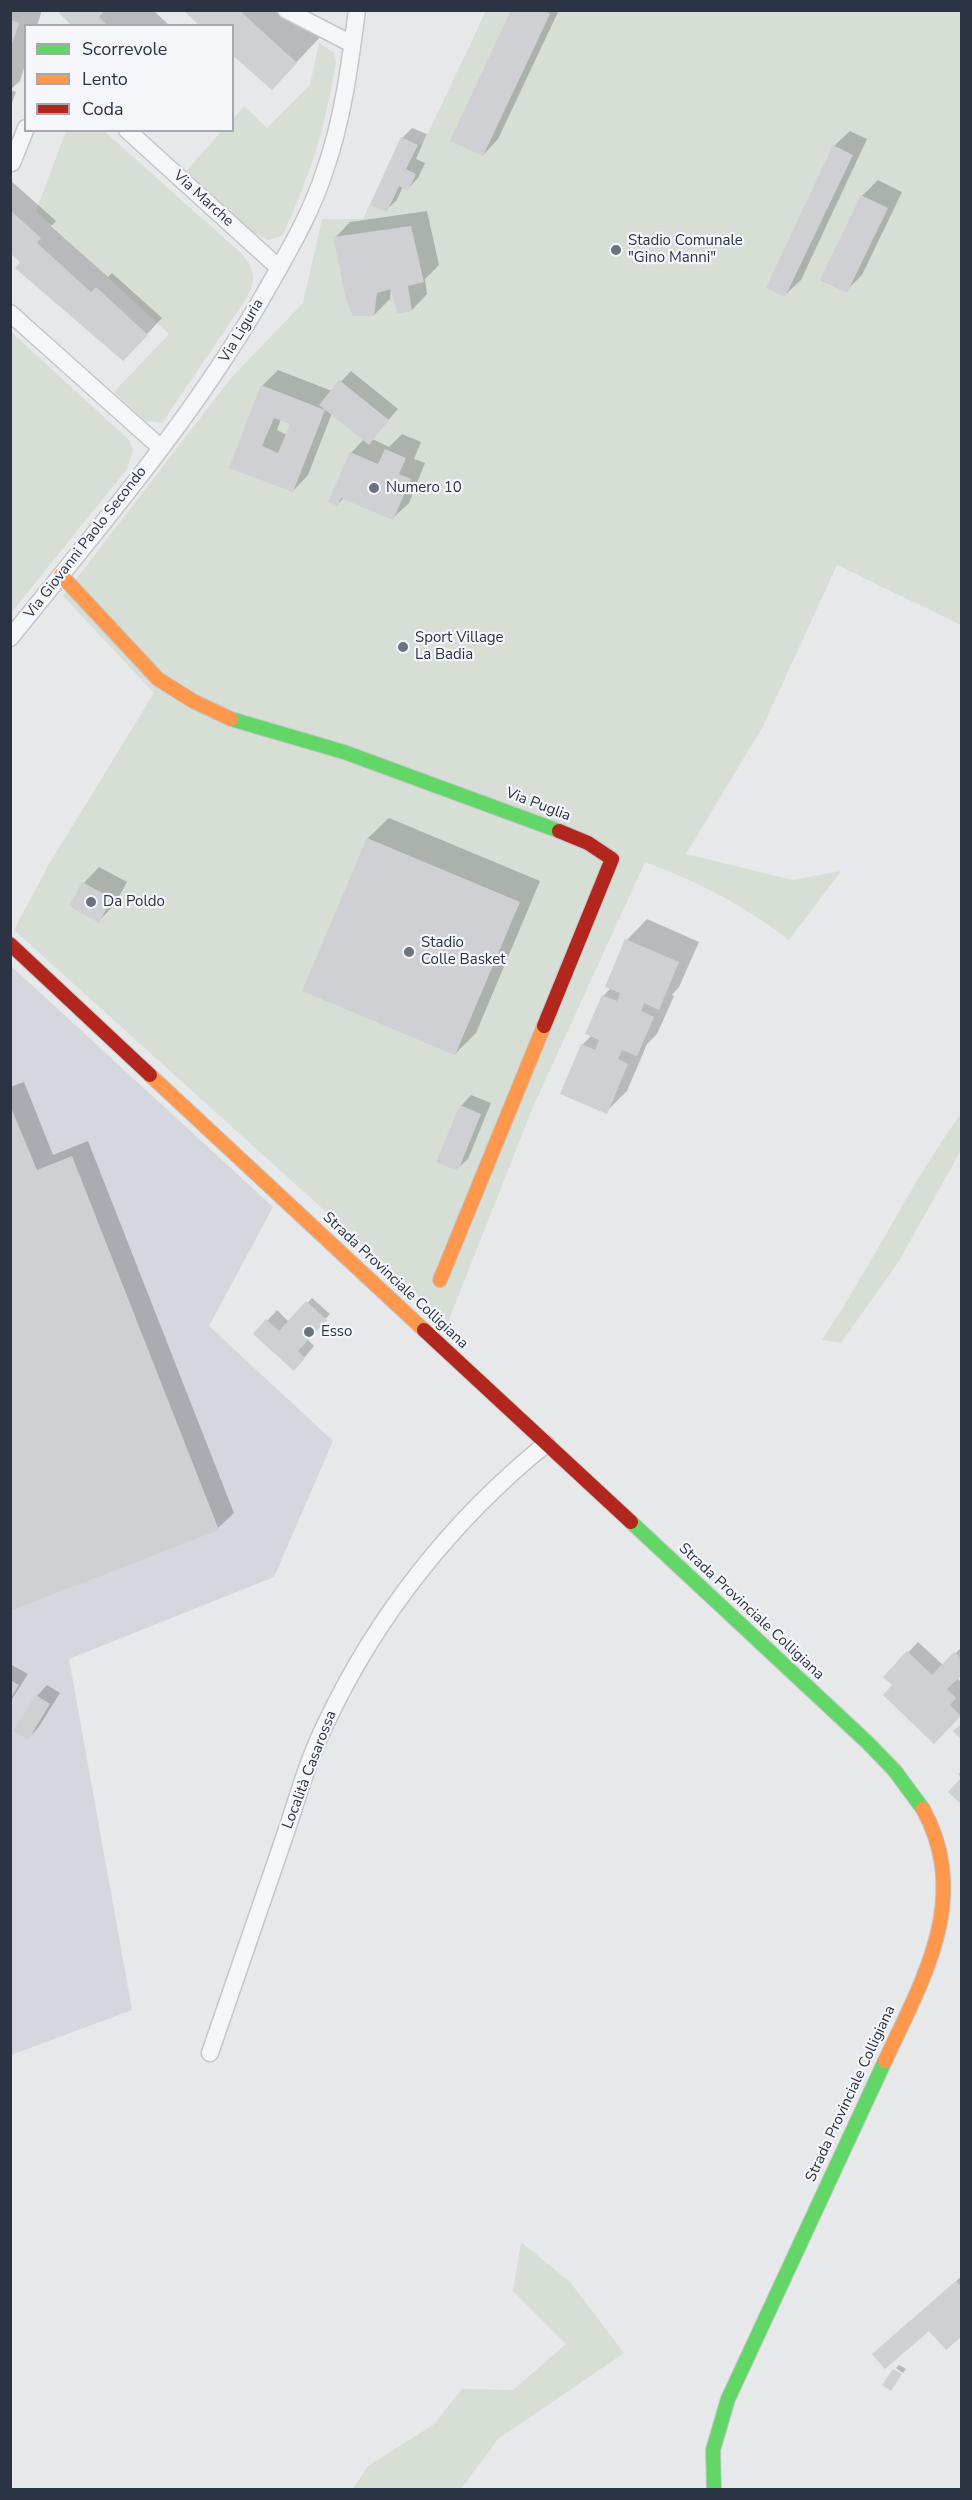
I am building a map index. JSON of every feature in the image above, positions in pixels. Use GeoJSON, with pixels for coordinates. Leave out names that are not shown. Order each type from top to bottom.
{"type":"FeatureCollection","features":[{"type":"Feature","properties":{"kind":"main road","name":"Via Puglia"},"geometry":{"type":"LineString","coordinates":[[61,575],[158,679],[193,701],[234,720],[344,752],[526,817],[588,843],[612,860],[440,1280]]}},
{"type":"Feature","properties":{"kind":"main road","name":"Strada Provinciale Colligiana"},"geometry":{"type":"LineString","coordinates":[[10,944],[885,1760],[908,1785],[930,1818],[945,1863],[948,1889],[946,1911],[932,1960],[728,2399],[713,2450],[714,2490]]}},
{"type":"Feature","properties":{"kind":"street"},"geometry":{"type":"LineString","coordinates":[[286,10],[313,17],[352,44]]}},
{"type":"Feature","properties":{"kind":"street","name":"Via Liguria"},"geometry":{"type":"LineString","coordinates":[[161,448],[229,353],[304,221],[325,172],[337,127],[357,10]]}},
{"type":"Feature","properties":{"kind":"street"},"geometry":{"type":"LineString","coordinates":[[12,163],[24,132]]}},
{"type":"Feature","properties":{"kind":"street","name":"Via Marche"},"geometry":{"type":"LineString","coordinates":[[129,132],[279,268]]}},
{"type":"Feature","properties":{"kind":"street"},"geometry":{"type":"LineString","coordinates":[[10,313],[161,448]]}},
{"type":"Feature","properties":{"kind":"street","name":"Via Giovanni Paolo Secondo"},"geometry":{"type":"LineString","coordinates":[[10,638],[161,448]]}},
{"type":"Feature","properties":{"kind":"street","name":"Località Casarossa"},"geometry":{"type":"LineString","coordinates":[[210,2053],[313,1753],[346,1684],[380,1629],[443,1542],[546,1444]]}},
{"type":"Feature","properties":{"kind":"shaded area","name":"Sport Village La Badia"},"geometry":{"type":"Polygon","coordinates":[[[486,11],[961,11],[961,625],[837,565],[763,726],[686,854],[792,880],[841,871],[789,940],[756,916],[720,895],[645,862],[533,1107],[448,1322],[14,930],[48,866],[154,693],[63,596],[231,378],[303,303],[322,219],[363,219],[401,137],[422,146],[486,11]]]}},
{"type":"Feature","properties":{"kind":"shaded area"},"geometry":{"type":"Polygon","coordinates":[[[319,43],[334,53],[336,61],[322,127],[310,169],[284,232],[281,236],[268,240],[251,231],[186,171],[221,132],[234,132],[234,118],[244,106],[267,128],[310,85],[319,43]]]}},
{"type":"Feature","properties":{"kind":"shaded area"},"geometry":{"type":"Polygon","coordinates":[[[66,132],[105,132],[241,253],[252,270],[252,286],[246,299],[162,423],[145,421],[114,392],[169,334],[36,211],[66,132]]]}},
{"type":"Feature","properties":{"kind":"shaded area"},"geometry":{"type":"Polygon","coordinates":[[[11,332],[128,439],[133,450],[127,469],[11,613],[11,332]]]}},
{"type":"Feature","properties":{"kind":"shaded area"},"geometry":{"type":"Polygon","coordinates":[[[10,965],[273,1207],[209,1326],[333,1441],[274,1577],[69,1659],[132,2010],[11,2055],[10,965]]]}},
{"type":"Feature","properties":{"kind":"shaded area"},"geometry":{"type":"Polygon","coordinates":[[[961,1114],[961,1150],[899,1261],[841,1343],[822,1340],[924,1169],[961,1114]]]}},
{"type":"Feature","properties":{"kind":"shaded area"},"geometry":{"type":"Polygon","coordinates":[[[521,2242],[570,2282],[624,2353],[498,2439],[461,2489],[353,2489],[368,2466],[433,2425],[462,2389],[513,2390],[566,2344],[513,2291],[521,2242]]]}},
{"type":"Feature","properties":{"kind":"building"},"geometry":{"type":"Polygon","coordinates":[[[56,10],[105,10],[99,17],[106,24],[70,24],[56,10]]]}},
{"type":"Feature","properties":{"kind":"building"},"geometry":{"type":"Polygon","coordinates":[[[183,10],[239,10],[297,63],[272,90],[234,57],[234,24],[198,24],[183,10]]]}},
{"type":"Feature","properties":{"kind":"building"},"geometry":{"type":"Polygon","coordinates":[[[511,10],[543,10],[550,14],[483,156],[450,141],[511,10]]]}},
{"type":"Feature","properties":{"kind":"building"},"geometry":{"type":"Polygon","coordinates":[[[10,20],[19,23],[11,47],[10,47],[10,20]]]}},
{"type":"Feature","properties":{"kind":"building"},"geometry":{"type":"Polygon","coordinates":[[[401,137],[418,145],[406,169],[416,174],[408,191],[399,186],[387,212],[370,205],[401,137]]]}},
{"type":"Feature","properties":{"kind":"building"},"geometry":{"type":"Polygon","coordinates":[[[833,145],[853,155],[785,297],[766,288],[833,145]]]}},
{"type":"Feature","properties":{"kind":"building"},"geometry":{"type":"Polygon","coordinates":[[[861,195],[888,208],[847,293],[820,280],[861,195]]]}},
{"type":"Feature","properties":{"kind":"building"},"geometry":{"type":"Polygon","coordinates":[[[10,210],[41,238],[37,243],[91,292],[96,287],[148,335],[123,361],[15,268],[20,262],[10,253],[10,210]]]}},
{"type":"Feature","properties":{"kind":"building"},"geometry":{"type":"Polygon","coordinates":[[[411,226],[424,282],[408,286],[412,311],[397,314],[391,289],[377,293],[374,316],[353,316],[346,299],[333,237],[411,226]]]}},
{"type":"Feature","properties":{"kind":"building"},"geometry":{"type":"Polygon","coordinates":[[[339,380],[389,420],[369,445],[319,405],[339,380]]]}},
{"type":"Feature","properties":{"kind":"building"},"geometry":{"type":"Polygon","coordinates":[[[261,385],[325,410],[293,492],[229,468],[261,385]],[[274,418],[262,446],[278,453],[290,424],[274,418]]]}},
{"type":"Feature","properties":{"kind":"building"},"geometry":{"type":"Polygon","coordinates":[[[385,449],[406,458],[399,474],[411,479],[393,520],[341,498],[338,506],[328,502],[350,452],[378,464],[385,449]]]}},
{"type":"Feature","properties":{"kind":"building","name":"Stadio Colle Basket"},"geometry":{"type":"Polygon","coordinates":[[[367,838],[520,902],[455,1055],[302,991],[367,838]]]}},
{"type":"Feature","properties":{"kind":"building","name":"Da Poldo"},"geometry":{"type":"Polygon","coordinates":[[[82,882],[112,898],[99,923],[69,906],[82,882]]]}},
{"type":"Feature","properties":{"kind":"building"},"geometry":{"type":"Polygon","coordinates":[[[625,939],[679,962],[659,1010],[644,1003],[641,1011],[654,1017],[637,1056],[622,1050],[618,1059],[628,1064],[607,1114],[560,1094],[581,1044],[595,1050],[599,1040],[585,1034],[602,995],[617,1001],[620,993],[605,987],[625,939]]]}},
{"type":"Feature","properties":{"kind":"building"},"geometry":{"type":"Polygon","coordinates":[[[10,1105],[37,1170],[72,1156],[219,1530],[10,1611],[10,1105]]]}},
{"type":"Feature","properties":{"kind":"building"},"geometry":{"type":"Polygon","coordinates":[[[460,1105],[481,1114],[458,1171],[436,1162],[460,1105]]]}},
{"type":"Feature","properties":{"kind":"building"},"geometry":{"type":"Polygon","coordinates":[[[306,1301],[327,1320],[298,1351],[305,1358],[294,1371],[253,1334],[266,1319],[279,1331],[306,1301]]]}},
{"type":"Feature","properties":{"kind":"building"},"geometry":{"type":"Polygon","coordinates":[[[907,1651],[932,1675],[954,1652],[962,1659],[962,1675],[947,1689],[956,1698],[950,1705],[961,1716],[934,1744],[883,1695],[892,1685],[883,1677],[907,1651]]]}},
{"type":"Feature","properties":{"kind":"building"},"geometry":{"type":"Polygon","coordinates":[[[10,1680],[19,1685],[10,1699],[10,1680]]]}},
{"type":"Feature","properties":{"kind":"building"},"geometry":{"type":"Polygon","coordinates":[[[36,1695],[50,1704],[28,1740],[13,1731],[36,1695]]]}},
{"type":"Feature","properties":{"kind":"building"},"geometry":{"type":"Polygon","coordinates":[[[962,1723],[962,1740],[953,1731],[962,1723]]]}},
{"type":"Feature","properties":{"kind":"building"},"geometry":{"type":"Polygon","coordinates":[[[962,1771],[962,1805],[948,1792],[961,1778],[958,1774],[962,1771]]]}},
{"type":"Feature","properties":{"kind":"building"},"geometry":{"type":"Polygon","coordinates":[[[956,2281],[962,2287],[962,2336],[946,2350],[929,2331],[885,2369],[872,2354],[956,2281]]]}},
{"type":"Feature","properties":{"kind":"building"},"geometry":{"type":"Polygon","coordinates":[[[893,2369],[902,2374],[891,2391],[882,2385],[893,2369]]]}},
{"type":"Feature","properties":{"kind":"traffic: fast"},"geometry":{"type":"LineString","coordinates":[[231,719],[344,752],[559,831]]}},
{"type":"Feature","properties":{"kind":"traffic: fast"},"geometry":{"type":"LineString","coordinates":[[631,1522],[868,1743],[895,1771],[923,1809]]}},
{"type":"Feature","properties":{"kind":"traffic: fast"},"geometry":{"type":"LineString","coordinates":[[714,2490],[713,2450],[728,2399],[885,2061]]}},
{"type":"Feature","properties":{"kind":"traffic: slow"},"geometry":{"type":"LineString","coordinates":[[61,575],[158,679],[193,701],[231,719]]}},
{"type":"Feature","properties":{"kind":"traffic: slow"},"geometry":{"type":"LineString","coordinates":[[440,1280],[544,1026]]}},
{"type":"Feature","properties":{"kind":"traffic: slow"},"geometry":{"type":"LineString","coordinates":[[150,1075],[424,1330]]}},
{"type":"Feature","properties":{"kind":"traffic: slow"},"geometry":{"type":"LineString","coordinates":[[885,2061],[927,1969],[937,1938],[943,1906],[943,1874],[937,1842],[923,1809]]}},
{"type":"Feature","properties":{"kind":"traffic: jam"},"geometry":{"type":"LineString","coordinates":[[544,1026],[612,859],[588,843],[559,831]]}},
{"type":"Feature","properties":{"kind":"traffic: jam"},"geometry":{"type":"LineString","coordinates":[[10,944],[150,1075]]}},
{"type":"Feature","properties":{"kind":"traffic: jam"},"geometry":{"type":"LineString","coordinates":[[424,1330],[631,1522]]}},
{"type":"Feature","properties":{"kind":"place","name":"Stadio Comunale \"Gino Manni\""},"geometry":{"type":"Point","coordinates":[616,250]}},
{"type":"Feature","properties":{"kind":"place","name":"Numero 10"},"geometry":{"type":"Point","coordinates":[374,488]}},
{"type":"Feature","properties":{"kind":"place","name":"Sport Village La Badia"},"geometry":{"type":"Point","coordinates":[403,647]}},
{"type":"Feature","properties":{"kind":"place","name":"Da Poldo"},"geometry":{"type":"Point","coordinates":[91,902]}},
{"type":"Feature","properties":{"kind":"place","name":"Stadio Colle Basket"},"geometry":{"type":"Point","coordinates":[409,952]}},
{"type":"Feature","properties":{"kind":"place","name":"Esso"},"geometry":{"type":"Point","coordinates":[309,1332]}}]}
